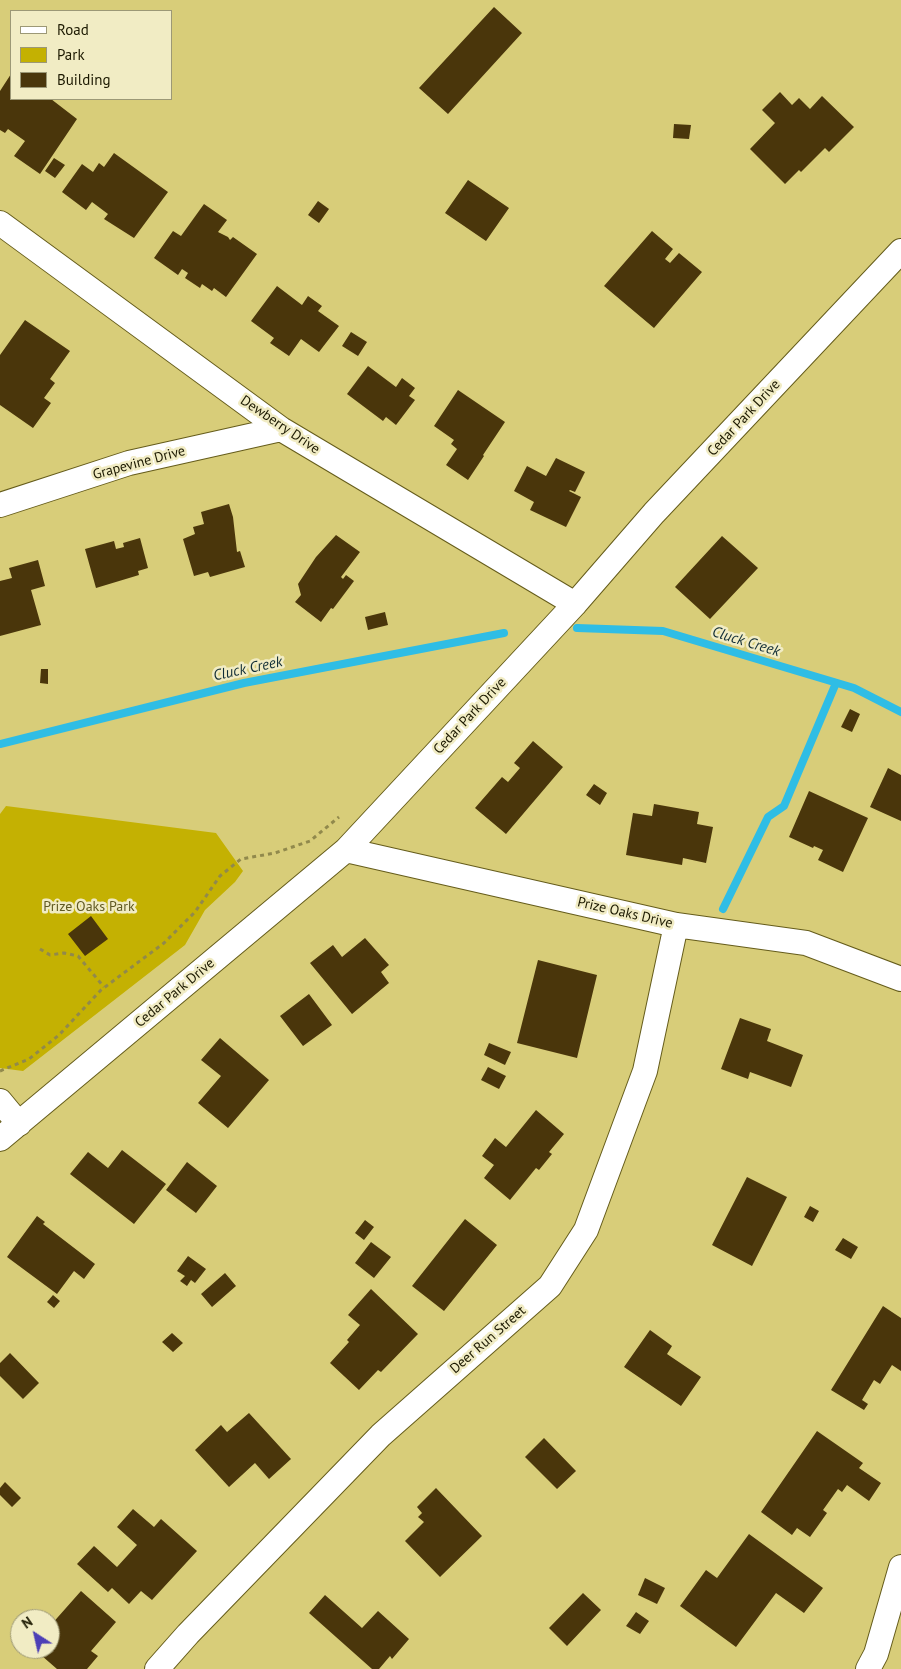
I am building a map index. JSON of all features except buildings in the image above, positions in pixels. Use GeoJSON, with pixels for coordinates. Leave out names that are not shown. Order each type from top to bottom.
{"type":"FeatureCollection","features":[{"type":"Feature","properties":{"kind":"street","name":"Dewberry Drive"},"geometry":{"type":"LineString","coordinates":[[0,223],[281,428],[575,604]]}},
{"type":"Feature","properties":{"kind":"street","name":"Cedar Park Drive"},"geometry":{"type":"LineString","coordinates":[[0,1139],[346,850],[575,604],[654,513],[901,251]]}},
{"type":"Feature","properties":{"kind":"street","name":"Grapevine Drive"},"geometry":{"type":"LineString","coordinates":[[0,505],[129,464],[281,428]]}},
{"type":"Feature","properties":{"kind":"street","name":"Prize Oaks Drive"},"geometry":{"type":"LineString","coordinates":[[346,850],[676,925],[806,943],[901,979]]}},
{"type":"Feature","properties":{"kind":"street","name":"Deer Run Street"},"geometry":{"type":"LineString","coordinates":[[157,1669],[188,1634],[381,1435],[550,1286],[586,1230],[645,1071],[676,925]]}},
{"type":"Feature","properties":{"kind":"street"},"geometry":{"type":"LineString","coordinates":[[0,1101],[19,1124]]}},
{"type":"Feature","properties":{"kind":"street"},"geometry":{"type":"LineString","coordinates":[[868,1669],[876,1654],[901,1567]]}},
{"type":"Feature","properties":{"kind":"path"},"geometry":{"type":"LineString","coordinates":[[0,1071],[29,1059],[59,1035],[104,987],[164,943],[195,912],[220,876],[241,859],[275,853],[310,841],[340,816]]}},
{"type":"Feature","properties":{"kind":"path"},"geometry":{"type":"LineString","coordinates":[[40,949],[50,955],[64,953],[78,956],[104,987]]}},
{"type":"Feature","properties":{"kind":"green space","name":"Prize Oaks Park"},"geometry":{"type":"Polygon","coordinates":[[[6,806],[216,833],[243,871],[235,882],[205,910],[185,945],[23,1071],[0,1068],[0,814],[6,806]]]}},
{"type":"Feature","properties":{"kind":"waterway","name":"Cluck Creek"},"geometry":{"type":"LineString","coordinates":[[577,628],[663,631],[854,688],[901,712]]}},
{"type":"Feature","properties":{"kind":"waterway","name":"Cluck Creek"},"geometry":{"type":"LineString","coordinates":[[0,744],[244,683],[504,633]]}},
{"type":"Feature","properties":{"kind":"waterway"},"geometry":{"type":"LineString","coordinates":[[723,909],[768,817],[784,806],[836,683]]}}]}
